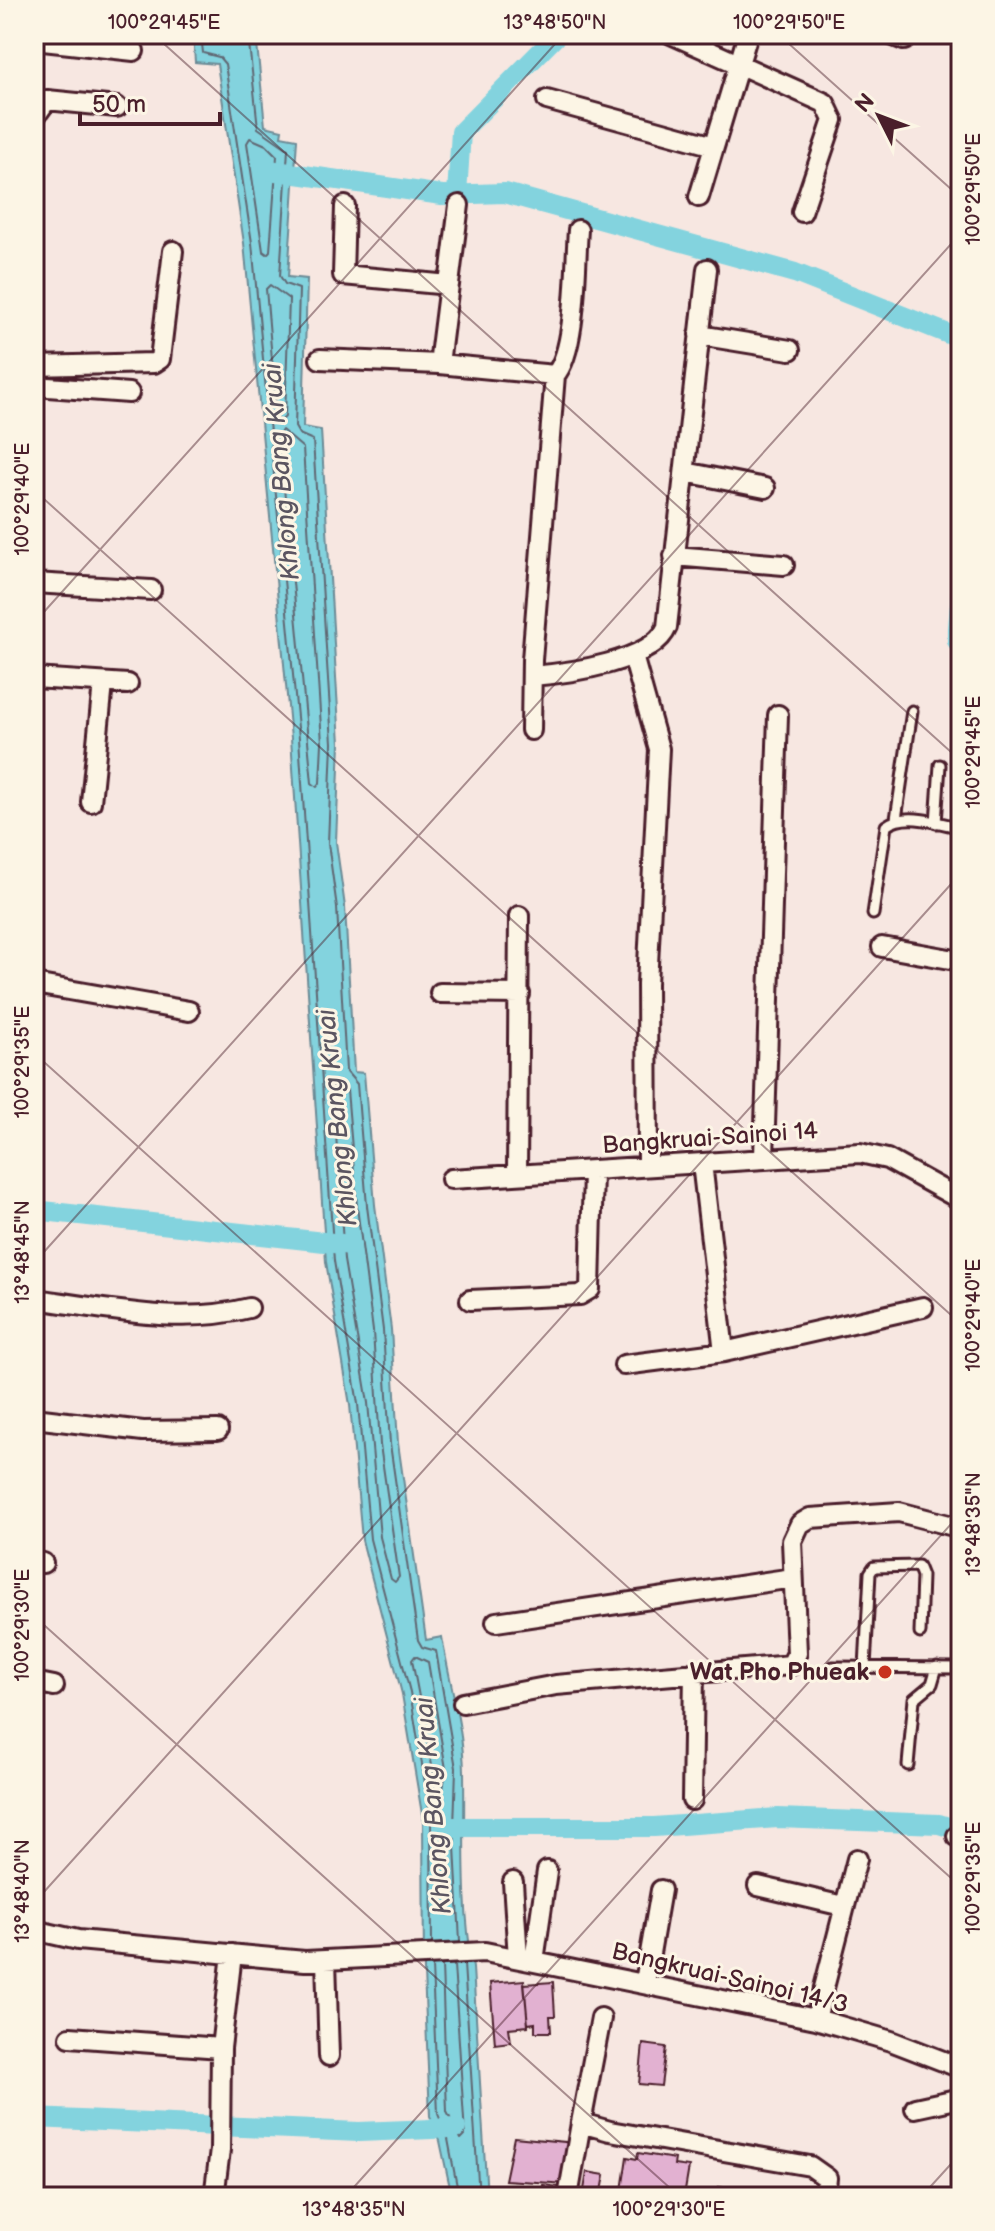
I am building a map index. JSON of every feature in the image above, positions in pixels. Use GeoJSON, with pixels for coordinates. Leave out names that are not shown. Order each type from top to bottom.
{"type":"FeatureCollection","features":[{"type":"Feature","properties":{"kind":"street"},"geometry":{"type":"LineString","coordinates":[[671,34],[825,103],[831,110],[833,120],[802,212]]}},
{"type":"Feature","properties":{"kind":"street"},"geometry":{"type":"LineString","coordinates":[[699,197],[748,34]]}},
{"type":"Feature","properties":{"kind":"street"},"geometry":{"type":"LineString","coordinates":[[34,40],[134,51]]}},
{"type":"Feature","properties":{"kind":"street"},"geometry":{"type":"LineString","coordinates":[[34,118],[47,100],[117,107]]}},
{"type":"Feature","properties":{"kind":"street"},"geometry":{"type":"LineString","coordinates":[[547,100],[714,146]]}},
{"type":"Feature","properties":{"kind":"street"},"geometry":{"type":"LineString","coordinates":[[439,364],[459,205]]}},
{"type":"Feature","properties":{"kind":"street"},"geometry":{"type":"LineString","coordinates":[[345,206],[343,275],[449,285]]}},
{"type":"Feature","properties":{"kind":"street"},"geometry":{"type":"LineString","coordinates":[[531,730],[532,676],[555,375],[562,367],[568,346],[578,230]]}},
{"type":"Feature","properties":{"kind":"street"},"geometry":{"type":"LineString","coordinates":[[34,366],[154,363],[160,359],[173,251]]}},
{"type":"Feature","properties":{"kind":"street"},"geometry":{"type":"LineString","coordinates":[[532,676],[633,656],[663,638],[667,627],[707,269]]}},
{"type":"Feature","properties":{"kind":"street"},"geometry":{"type":"LineString","coordinates":[[699,335],[790,350]]}},
{"type":"Feature","properties":{"kind":"street"},"geometry":{"type":"LineString","coordinates":[[320,359],[439,364],[555,375]]}},
{"type":"Feature","properties":{"kind":"street"},"geometry":{"type":"LineString","coordinates":[[34,386],[129,393]]}},
{"type":"Feature","properties":{"kind":"street"},"geometry":{"type":"LineString","coordinates":[[685,472],[765,488]]}},
{"type":"Feature","properties":{"kind":"street"},"geometry":{"type":"LineString","coordinates":[[674,556],[784,565]]}},
{"type":"Feature","properties":{"kind":"street"},"geometry":{"type":"LineString","coordinates":[[34,583],[151,590]]}},
{"type":"Feature","properties":{"kind":"street"},"geometry":{"type":"LineString","coordinates":[[633,656],[659,749],[647,984],[648,1166]]}},
{"type":"Feature","properties":{"kind":"street"},"geometry":{"type":"LineString","coordinates":[[34,678],[128,684]]}},
{"type":"Feature","properties":{"kind":"street"},"geometry":{"type":"LineString","coordinates":[[91,802],[103,684]]}},
{"type":"Feature","properties":{"kind":"street"},"geometry":{"type":"LineString","coordinates":[[764,1157],[778,715]]}},
{"type":"Feature","properties":{"kind":"street"},"geometry":{"type":"LineString","coordinates":[[517,1173],[519,916]]}},
{"type":"Feature","properties":{"kind":"street"},"geometry":{"type":"LineString","coordinates":[[882,947],[961,961]]}},
{"type":"Feature","properties":{"kind":"street"},"geometry":{"type":"LineString","coordinates":[[34,984],[189,1011]]}},
{"type":"Feature","properties":{"kind":"street"},"geometry":{"type":"LineString","coordinates":[[440,993],[520,994]]}},
{"type":"Feature","properties":{"kind":"street","name":"Bangkruai-Sainoi 14"},"geometry":{"type":"LineString","coordinates":[[451,1179],[764,1157],[872,1154],[961,1200]]}},
{"type":"Feature","properties":{"kind":"street"},"geometry":{"type":"LineString","coordinates":[[702,1163],[724,1352]]}},
{"type":"Feature","properties":{"kind":"street"},"geometry":{"type":"LineString","coordinates":[[470,1300],[580,1295],[590,1289],[593,1171]]}},
{"type":"Feature","properties":{"kind":"street"},"geometry":{"type":"LineString","coordinates":[[34,1299],[151,1315],[218,1316],[249,1308]]}},
{"type":"Feature","properties":{"kind":"street"},"geometry":{"type":"LineString","coordinates":[[624,1365],[724,1352],[923,1307]]}},
{"type":"Feature","properties":{"kind":"street"},"geometry":{"type":"LineString","coordinates":[[34,1418],[143,1431],[218,1430]]}},
{"type":"Feature","properties":{"kind":"street"},"geometry":{"type":"LineString","coordinates":[[463,1703],[556,1685],[780,1667],[794,1662],[794,1532],[810,1518],[899,1512],[961,1528]]}},
{"type":"Feature","properties":{"kind":"street"},"geometry":{"type":"LineString","coordinates":[[496,1622],[793,1578]]}},
{"type":"Feature","properties":{"kind":"street"},"geometry":{"type":"LineString","coordinates":[[692,1800],[694,1672]]}},
{"type":"Feature","properties":{"kind":"street"},"geometry":{"type":"LineString","coordinates":[[34,1682],[54,1686]]}},
{"type":"Feature","properties":{"kind":"street"},"geometry":{"type":"LineString","coordinates":[[816,2019],[857,1859]]}},
{"type":"Feature","properties":{"kind":"street"},"geometry":{"type":"LineString","coordinates":[[526,1960],[547,1871]]}},
{"type":"Feature","properties":{"kind":"street"},"geometry":{"type":"LineString","coordinates":[[513,1882],[526,1960]]}},
{"type":"Feature","properties":{"kind":"street"},"geometry":{"type":"LineString","coordinates":[[758,1886],[843,1906]]}},
{"type":"Feature","properties":{"kind":"street"},"geometry":{"type":"LineString","coordinates":[[645,1982],[661,1890]]}},
{"type":"Feature","properties":{"kind":"street","name":"Bangkruai-Sainoi 14/3"},"geometry":{"type":"LineString","coordinates":[[34,1930],[78,1940],[326,1960],[397,1954],[485,1952],[816,2019],[891,2041],[961,2068]]}},
{"type":"Feature","properties":{"kind":"street"},"geometry":{"type":"LineString","coordinates":[[214,2197],[220,2150],[221,2048],[232,1954]]}},
{"type":"Feature","properties":{"kind":"street"},"geometry":{"type":"LineString","coordinates":[[326,1960],[329,2056]]}},
{"type":"Feature","properties":{"kind":"street"},"geometry":{"type":"LineString","coordinates":[[568,2197],[601,2018]]}},
{"type":"Feature","properties":{"kind":"street"},"geometry":{"type":"LineString","coordinates":[[70,2037],[221,2048]]}},
{"type":"Feature","properties":{"kind":"street"},"geometry":{"type":"LineString","coordinates":[[915,2108],[961,2098]]}},
{"type":"Feature","properties":{"kind":"street"},"geometry":{"type":"LineString","coordinates":[[581,2123],[810,2166],[827,2178],[825,2197]]}},
{"type":"Feature","properties":{"kind":"lane"},"geometry":{"type":"LineString","coordinates":[[873,914],[884,833],[896,819],[912,711]]}},
{"type":"Feature","properties":{"kind":"lane"},"geometry":{"type":"LineString","coordinates":[[936,823],[940,765]]}},
{"type":"Feature","properties":{"kind":"lane"},"geometry":{"type":"LineString","coordinates":[[896,819],[961,828]]}},
{"type":"Feature","properties":{"kind":"lane"},"geometry":{"type":"LineString","coordinates":[[865,1667],[870,1573],[874,1567],[918,1566],[922,1576],[920,1633]]}},
{"type":"Feature","properties":{"kind":"lane"},"geometry":{"type":"LineString","coordinates":[[833,1667],[961,1668]]}},
{"type":"Feature","properties":{"kind":"lane"},"geometry":{"type":"LineString","coordinates":[[908,1765],[914,1699],[932,1684],[937,1667]]}},
{"type":"Feature","properties":{"kind":"water","name":"Khlong Bang Kruai"},"geometry":{"type":"Polygon","coordinates":[[[193,34],[256,34],[265,126],[282,130],[281,136],[297,139],[288,277],[307,279],[303,427],[321,430],[340,743],[336,842],[345,907],[354,1072],[364,1073],[375,1205],[391,1329],[398,1443],[426,1640],[442,1637],[461,1738],[465,1894],[473,1968],[487,2197],[452,2197],[440,2141],[430,2116],[424,1972],[423,1820],[402,1694],[362,1540],[350,1405],[326,1262],[291,738],[244,243],[217,64],[195,62],[193,34]]]}},
{"type":"Feature","properties":{"kind":"building"},"geometry":{"type":"Polygon","coordinates":[[[524,1980],[528,2026],[509,2028],[511,2042],[495,2044],[490,1983],[524,1980]]]}},
{"type":"Feature","properties":{"kind":"building"},"geometry":{"type":"Polygon","coordinates":[[[553,1982],[555,2016],[550,2016],[551,2032],[535,2032],[535,2023],[528,2024],[524,1984],[553,1982]]]}},
{"type":"Feature","properties":{"kind":"building"},"geometry":{"type":"Polygon","coordinates":[[[643,2044],[666,2047],[661,2086],[639,2084],[643,2044]]]}},
{"type":"Feature","properties":{"kind":"building"},"geometry":{"type":"Polygon","coordinates":[[[514,2137],[575,2143],[568,2184],[505,2180],[514,2137]]]}},
{"type":"Feature","properties":{"kind":"building"},"geometry":{"type":"Polygon","coordinates":[[[638,2153],[675,2159],[674,2165],[689,2167],[684,2197],[621,2197],[627,2157],[637,2159],[638,2153]]]}},
{"type":"Feature","properties":{"kind":"building"},"geometry":{"type":"Polygon","coordinates":[[[587,2172],[605,2175],[601,2197],[583,2196],[587,2172]]]}},
{"type":"Feature","properties":{"kind":"building"},"geometry":{"type":"Polygon","coordinates":[[[543,2185],[567,2188],[565,2197],[541,2197],[543,2185]]]}},
{"type":"Feature","properties":{"kind":"building"},"geometry":{"type":"Polygon","coordinates":[[[719,2187],[743,2191],[742,2197],[717,2197],[719,2187]]]}},
{"type":"Feature","properties":{"kind":"building"},"geometry":{"type":"Polygon","coordinates":[[[754,2190],[775,2193],[775,2197],[753,2197],[754,2190]]]}},
{"type":"Feature","properties":{"kind":"waterway"},"geometry":{"type":"LineString","coordinates":[[457,194],[461,132],[558,34]]}},
{"type":"Feature","properties":{"kind":"waterway"},"geometry":{"type":"LineString","coordinates":[[269,170],[442,195],[505,193],[795,273],[961,339]]}},
{"type":"Feature","properties":{"kind":"waterway"},"geometry":{"type":"LineString","coordinates":[[961,591],[957,641],[961,641]]}},
{"type":"Feature","properties":{"kind":"waterway"},"geometry":{"type":"LineString","coordinates":[[34,1210],[351,1245]]}},
{"type":"Feature","properties":{"kind":"waterway","name":"Khlong Bang Kruai"},"geometry":{"type":"LineString","coordinates":[[442,1827],[654,1827],[778,1818],[939,1824],[961,1831]]}},
{"type":"Feature","properties":{"kind":"waterway"},"geometry":{"type":"LineString","coordinates":[[34,2118],[359,2132],[456,2128]]}},
{"type":"Feature","properties":{"kind":"place","name":"Wat Pho Phueak"},"geometry":{"type":"Point","coordinates":[885,1672]}}]}
